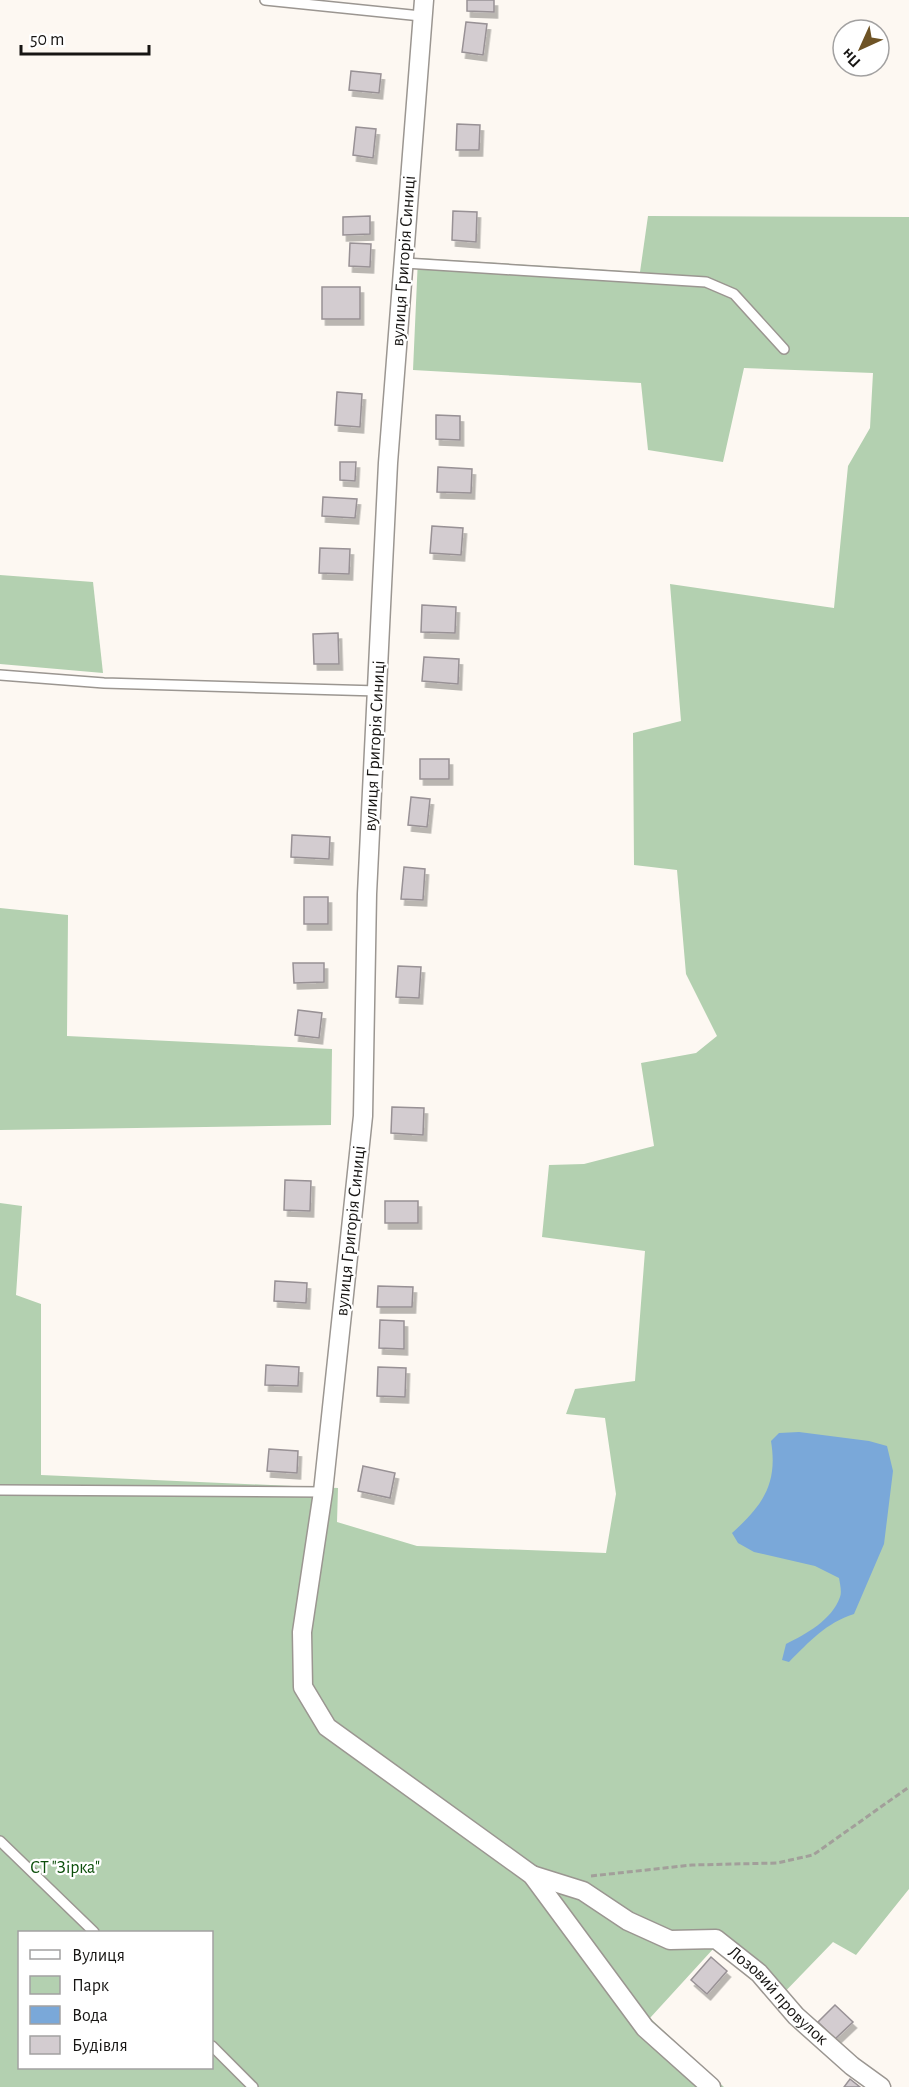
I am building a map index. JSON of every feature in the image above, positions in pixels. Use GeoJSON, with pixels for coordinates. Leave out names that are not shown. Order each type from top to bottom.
{"type":"FeatureCollection","features":[{"type":"Feature","properties":{"kind":"street","name":"вулиця Григорія Синиці"},"geometry":{"type":"LineString","coordinates":[[422,8],[405,263],[388,464],[379,691],[367,894],[363,1116],[323,1492],[302,1632],[303,1688],[327,1727],[532,1875]]}},
{"type":"Feature","properties":{"kind":"street"},"geometry":{"type":"LineString","coordinates":[[532,1875],[645,2028],[711,2087]]}},
{"type":"Feature","properties":{"kind":"street","name":"Лозовий провулок"},"geometry":{"type":"LineString","coordinates":[[532,1875],[583,1891],[628,1922],[670,1940],[716,1939],[759,1973],[796,2016],[852,2066],[881,2087]]}},
{"type":"Feature","properties":{"kind":"lane"},"geometry":{"type":"LineString","coordinates":[[265,0],[422,8]]}},
{"type":"Feature","properties":{"kind":"lane"},"geometry":{"type":"LineString","coordinates":[[405,263],[706,282],[734,294],[784,349]]}},
{"type":"Feature","properties":{"kind":"lane"},"geometry":{"type":"LineString","coordinates":[[0,675],[104,683],[379,691]]}},
{"type":"Feature","properties":{"kind":"lane"},"geometry":{"type":"LineString","coordinates":[[0,1490],[323,1492]]}},
{"type":"Feature","properties":{"kind":"lane"},"geometry":{"type":"LineString","coordinates":[[0,1841],[93,1931]]}},
{"type":"Feature","properties":{"kind":"lane"},"geometry":{"type":"LineString","coordinates":[[213,2047],[253,2087]]}},
{"type":"Feature","properties":{"kind":"path"},"geometry":{"type":"LineString","coordinates":[[582,1876],[692,1865],[777,1863],[813,1855],[909,1787]]}},
{"type":"Feature","properties":{"kind":"green space","name":"СТ \"Зірка\""},"geometry":{"type":"Polygon","coordinates":[[[648,216],[909,217],[909,1889],[856,1955],[833,1942],[776,2001],[714,1948],[650,2018],[724,2087],[0,2087],[0,1203],[22,1206],[16,1295],[41,1304],[41,1475],[338,1488],[337,1522],[417,1546],[606,1553],[616,1494],[605,1418],[566,1414],[575,1389],[635,1381],[645,1251],[542,1237],[549,1165],[584,1164],[654,1146],[641,1063],[696,1053],[717,1036],[686,974],[677,870],[634,865],[633,733],[681,721],[670,584],[834,608],[848,466],[870,428],[873,373],[744,368],[723,462],[648,450],[641,383],[413,370],[418,258],[640,272],[648,216]]]}},
{"type":"Feature","properties":{"kind":"green space"},"geometry":{"type":"Polygon","coordinates":[[[0,575],[93,582],[103,673],[0,664],[0,575]]]}},
{"type":"Feature","properties":{"kind":"green space"},"geometry":{"type":"Polygon","coordinates":[[[0,908],[68,915],[67,1036],[332,1049],[331,1125],[0,1130],[0,908]]]}},
{"type":"Feature","properties":{"kind":"water"},"geometry":{"type":"Polygon","coordinates":[[[799,1432],[869,1441],[887,1446],[893,1471],[884,1544],[854,1614],[835,1622],[811,1640],[789,1662],[782,1660],[786,1644],[810,1631],[831,1613],[841,1595],[839,1578],[815,1566],[754,1552],[738,1543],[732,1533],[752,1513],[766,1493],[772,1470],[771,1441],[779,1433],[799,1432]]]}},
{"type":"Feature","properties":{"kind":"building"},"geometry":{"type":"Polygon","coordinates":[[[467,0],[494,0],[494,12],[467,11],[467,0]]]}},
{"type":"Feature","properties":{"kind":"building"},"geometry":{"type":"Polygon","coordinates":[[[466,22],[487,24],[483,55],[462,52],[466,22]]]}},
{"type":"Feature","properties":{"kind":"building"},"geometry":{"type":"Polygon","coordinates":[[[351,71],[381,74],[379,93],[349,90],[351,71]]]}},
{"type":"Feature","properties":{"kind":"building"},"geometry":{"type":"Polygon","coordinates":[[[457,124],[480,125],[479,150],[456,150],[457,124]]]}},
{"type":"Feature","properties":{"kind":"building"},"geometry":{"type":"Polygon","coordinates":[[[356,127],[376,129],[373,158],[353,155],[356,127]]]}},
{"type":"Feature","properties":{"kind":"building"},"geometry":{"type":"Polygon","coordinates":[[[453,211],[477,212],[476,242],[452,240],[453,211]]]}},
{"type":"Feature","properties":{"kind":"building"},"geometry":{"type":"Polygon","coordinates":[[[370,216],[370,234],[343,235],[343,217],[370,216]]]}},
{"type":"Feature","properties":{"kind":"building"},"geometry":{"type":"Polygon","coordinates":[[[350,243],[371,244],[370,267],[349,266],[350,243]]]}},
{"type":"Feature","properties":{"kind":"building"},"geometry":{"type":"Polygon","coordinates":[[[322,287],[360,287],[360,319],[322,319],[322,287]]]}},
{"type":"Feature","properties":{"kind":"building"},"geometry":{"type":"Polygon","coordinates":[[[337,392],[362,394],[360,427],[335,425],[337,392]]]}},
{"type":"Feature","properties":{"kind":"building"},"geometry":{"type":"Polygon","coordinates":[[[436,415],[460,416],[460,440],[436,439],[436,415]]]}},
{"type":"Feature","properties":{"kind":"building"},"geometry":{"type":"Polygon","coordinates":[[[340,462],[356,462],[355,481],[340,480],[340,462]]]}},
{"type":"Feature","properties":{"kind":"building"},"geometry":{"type":"Polygon","coordinates":[[[438,467],[472,469],[471,493],[437,492],[438,467]]]}},
{"type":"Feature","properties":{"kind":"building"},"geometry":{"type":"Polygon","coordinates":[[[323,497],[357,499],[355,518],[322,516],[323,497]]]}},
{"type":"Feature","properties":{"kind":"building"},"geometry":{"type":"Polygon","coordinates":[[[432,526],[463,528],[461,555],[430,553],[432,526]]]}},
{"type":"Feature","properties":{"kind":"building"},"geometry":{"type":"Polygon","coordinates":[[[320,548],[350,549],[349,574],[319,573],[320,548]]]}},
{"type":"Feature","properties":{"kind":"building"},"geometry":{"type":"Polygon","coordinates":[[[422,605],[456,607],[455,633],[421,632],[422,605]]]}},
{"type":"Feature","properties":{"kind":"building"},"geometry":{"type":"Polygon","coordinates":[[[338,633],[339,664],[314,664],[313,634],[338,633]]]}},
{"type":"Feature","properties":{"kind":"building"},"geometry":{"type":"Polygon","coordinates":[[[424,657],[459,659],[458,684],[422,681],[424,657]]]}},
{"type":"Feature","properties":{"kind":"building"},"geometry":{"type":"Polygon","coordinates":[[[420,759],[449,759],[449,779],[420,779],[420,759]]]}},
{"type":"Feature","properties":{"kind":"building"},"geometry":{"type":"Polygon","coordinates":[[[411,797],[430,799],[427,827],[408,825],[411,797]]]}},
{"type":"Feature","properties":{"kind":"building"},"geometry":{"type":"Polygon","coordinates":[[[292,835],[330,837],[329,859],[291,857],[292,835]]]}},
{"type":"Feature","properties":{"kind":"building"},"geometry":{"type":"Polygon","coordinates":[[[404,867],[425,869],[423,900],[401,899],[404,867]]]}},
{"type":"Feature","properties":{"kind":"building"},"geometry":{"type":"Polygon","coordinates":[[[304,897],[328,897],[328,924],[304,924],[304,897]]]}},
{"type":"Feature","properties":{"kind":"building"},"geometry":{"type":"Polygon","coordinates":[[[293,963],[324,963],[324,982],[294,983],[293,963]]]}},
{"type":"Feature","properties":{"kind":"building"},"geometry":{"type":"Polygon","coordinates":[[[398,966],[421,967],[419,998],[396,997],[398,966]]]}},
{"type":"Feature","properties":{"kind":"building"},"geometry":{"type":"Polygon","coordinates":[[[298,1010],[322,1013],[319,1038],[295,1035],[298,1010]]]}},
{"type":"Feature","properties":{"kind":"building"},"geometry":{"type":"Polygon","coordinates":[[[392,1107],[424,1108],[423,1135],[391,1133],[392,1107]]]}},
{"type":"Feature","properties":{"kind":"building"},"geometry":{"type":"Polygon","coordinates":[[[285,1180],[311,1181],[310,1211],[284,1210],[285,1180]]]}},
{"type":"Feature","properties":{"kind":"building"},"geometry":{"type":"Polygon","coordinates":[[[385,1201],[418,1201],[418,1223],[385,1223],[385,1201]]]}},
{"type":"Feature","properties":{"kind":"building"},"geometry":{"type":"Polygon","coordinates":[[[275,1281],[307,1283],[306,1303],[274,1301],[275,1281]]]}},
{"type":"Feature","properties":{"kind":"building"},"geometry":{"type":"Polygon","coordinates":[[[378,1286],[413,1287],[412,1307],[377,1307],[378,1286]]]}},
{"type":"Feature","properties":{"kind":"building"},"geometry":{"type":"Polygon","coordinates":[[[380,1320],[404,1321],[404,1349],[379,1348],[380,1320]]]}},
{"type":"Feature","properties":{"kind":"building"},"geometry":{"type":"Polygon","coordinates":[[[266,1365],[299,1367],[298,1386],[265,1385],[266,1365]]]}},
{"type":"Feature","properties":{"kind":"building"},"geometry":{"type":"Polygon","coordinates":[[[378,1367],[406,1368],[405,1397],[377,1396],[378,1367]]]}},
{"type":"Feature","properties":{"kind":"building"},"geometry":{"type":"Polygon","coordinates":[[[269,1449],[298,1451],[297,1473],[267,1471],[269,1449]]]}},
{"type":"Feature","properties":{"kind":"building"},"geometry":{"type":"Polygon","coordinates":[[[363,1466],[395,1473],[390,1498],[358,1491],[363,1466]]]}},
{"type":"Feature","properties":{"kind":"building"},"geometry":{"type":"Polygon","coordinates":[[[711,1957],[727,1971],[707,1994],[691,1980],[711,1957]]]}},
{"type":"Feature","properties":{"kind":"building"},"geometry":{"type":"Polygon","coordinates":[[[835,2005],[853,2022],[835,2039],[818,2022],[835,2005]]]}},
{"type":"Feature","properties":{"kind":"building"},"geometry":{"type":"Polygon","coordinates":[[[850,2079],[860,2087],[844,2087],[850,2079]]]}}]}
